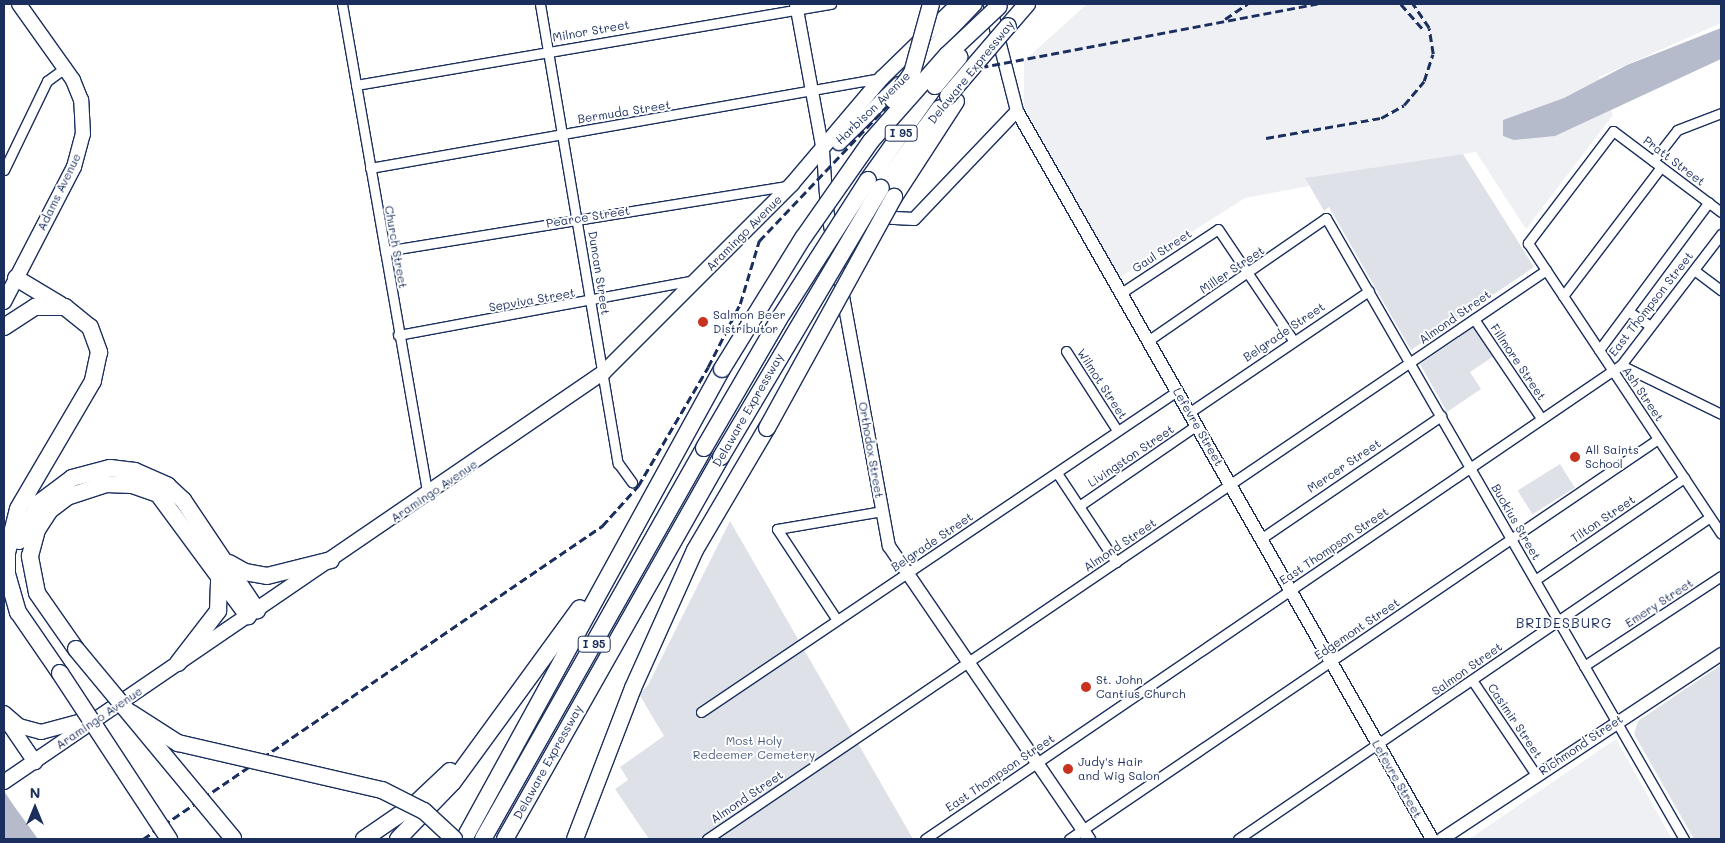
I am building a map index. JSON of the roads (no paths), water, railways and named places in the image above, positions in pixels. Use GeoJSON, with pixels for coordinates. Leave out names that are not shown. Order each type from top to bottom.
{"type":"FeatureCollection","features":[{"type":"Feature","properties":{"kind":"highway"},"geometry":{"type":"LineString","coordinates":[[464,839],[810,209],[912,73],[931,4]]}},
{"type":"Feature","properties":{"kind":"highway","name":"Delaware Expressway"},"geometry":{"type":"LineString","coordinates":[[483,839],[779,319],[1027,4]]}},
{"type":"Feature","properties":{"kind":"highway"},"geometry":{"type":"LineString","coordinates":[[722,370],[812,224],[871,141],[947,55],[997,5]]}},
{"type":"Feature","properties":{"kind":"highway","name":"Delaware Expressway"},"geometry":{"type":"LineString","coordinates":[[504,839],[721,457],[881,189],[935,86],[997,5]]}},
{"type":"Feature","properties":{"kind":"highway"},"geometry":{"type":"LineString","coordinates":[[575,839],[632,688],[695,550],[742,470],[881,189]]}},
{"type":"Feature","properties":{"kind":"highway"},"geometry":{"type":"LineString","coordinates":[[16,278],[65,307],[94,334],[98,366],[18,509],[7,553],[7,574],[18,612],[169,839]]}},
{"type":"Feature","properties":{"kind":"highway"},"geometry":{"type":"LineString","coordinates":[[4,327],[35,307],[65,307]]}},
{"type":"Feature","properties":{"kind":"highway"},"geometry":{"type":"LineString","coordinates":[[47,654],[20,600],[17,550],[30,514],[72,478],[110,468],[152,477],[183,500],[223,568],[253,613]]}},
{"type":"Feature","properties":{"kind":"highway"},"geometry":{"type":"LineString","coordinates":[[234,839],[76,649],[37,593],[30,556],[42,520],[67,497],[118,483],[158,494],[223,568],[267,576],[331,560]]}},
{"type":"Feature","properties":{"kind":"highway"},"geometry":{"type":"LineString","coordinates":[[398,839],[448,788],[648,504]]}},
{"type":"Feature","properties":{"kind":"highway"},"geometry":{"type":"LineString","coordinates":[[178,663],[218,611],[223,568]]}},
{"type":"Feature","properties":{"kind":"highway"},"geometry":{"type":"LineString","coordinates":[[364,839],[398,817],[444,776],[512,699]]}},
{"type":"Feature","properties":{"kind":"highway"},"geometry":{"type":"LineString","coordinates":[[131,713],[178,743],[382,790],[424,812],[454,839]]}},
{"type":"Feature","properties":{"kind":"highway"},"geometry":{"type":"LineString","coordinates":[[580,839],[596,787]]}},
{"type":"Feature","properties":{"kind":"main road","name":"Adams Avenue"},"geometry":{"type":"LineString","coordinates":[[4,302],[82,143],[80,100],[66,67],[19,4]]}},
{"type":"Feature","properties":{"kind":"main road","name":"Harbison Avenue"},"geometry":{"type":"LineString","coordinates":[[823,151],[882,78],[958,4]]}},
{"type":"Feature","properties":{"kind":"main road","name":"Harbison Avenue"},"geometry":{"type":"LineString","coordinates":[[823,151],[838,144],[975,4]]}},
{"type":"Feature","properties":{"kind":"main road","name":"Aramingo Avenue"},"geometry":{"type":"LineString","coordinates":[[9,778],[428,495],[604,372],[698,280],[823,151]]}},
{"type":"Feature","properties":{"kind":"main road"},"geometry":{"type":"LineString","coordinates":[[4,714],[19,726],[41,732],[103,716]]}},
{"type":"Feature","properties":{"kind":"main road"},"geometry":{"type":"LineString","coordinates":[[4,714],[35,762]]}},
{"type":"Feature","properties":{"kind":"street","name":"Church Street"},"geometry":{"type":"LineString","coordinates":[[342,4],[398,335],[428,495]]}},
{"type":"Feature","properties":{"kind":"street","name":"Duncan Street"},"geometry":{"type":"LineString","coordinates":[[540,4],[618,463],[632,482]]}},
{"type":"Feature","properties":{"kind":"street","name":"Milnor Street"},"geometry":{"type":"LineString","coordinates":[[356,85],[796,7],[831,4]]}},
{"type":"Feature","properties":{"kind":"street","name":"Lefevre Street"},"geometry":{"type":"LineString","coordinates":[[997,5],[1017,111],[1432,839]]}},
{"type":"Feature","properties":{"kind":"street","name":"Orthodox Street"},"geometry":{"type":"LineString","coordinates":[[796,7],[823,151],[827,209],[889,546],[906,574],[1086,835]]}},
{"type":"Feature","properties":{"kind":"street"},"geometry":{"type":"LineString","coordinates":[[4,170],[47,81],[66,67]]}},
{"type":"Feature","properties":{"kind":"street","name":"Bermuda Street"},"geometry":{"type":"LineString","coordinates":[[370,168],[563,134],[811,94],[882,78]]}},
{"type":"Feature","properties":{"kind":"street"},"geometry":{"type":"LineString","coordinates":[[827,209],[858,216],[914,219],[1017,111]]}},
{"type":"Feature","properties":{"kind":"street"},"geometry":{"type":"LineString","coordinates":[[1653,161],[1677,130],[1721,113]]}},
{"type":"Feature","properties":{"kind":"street","name":"Pratt Street"},"geometry":{"type":"LineString","coordinates":[[1528,243],[1613,131],[1721,212]]}},
{"type":"Feature","properties":{"kind":"street"},"geometry":{"type":"LineString","coordinates":[[1563,296],[1661,167]]}},
{"type":"Feature","properties":{"kind":"street","name":"Pearce Street"},"geometry":{"type":"LineString","coordinates":[[385,251],[792,184]]}},
{"type":"Feature","properties":{"kind":"street"},"geometry":{"type":"LineString","coordinates":[[1599,350],[1708,202]]}},
{"type":"Feature","properties":{"kind":"street","name":"Miller Street"},"geometry":{"type":"LineString","coordinates":[[1149,340],[1248,275],[1326,218]]}},
{"type":"Feature","properties":{"kind":"street","name":"Buckius Street"},"geometry":{"type":"LineString","coordinates":[[1326,218],[1684,839]]}},
{"type":"Feature","properties":{"kind":"street","name":"Gaul Street"},"geometry":{"type":"LineString","coordinates":[[1121,293],[1217,230],[1248,275]]}},
{"type":"Feature","properties":{"kind":"street","name":"East Thompson Street"},"geometry":{"type":"LineString","coordinates":[[925,839],[1621,365],[1721,234]]}},
{"type":"Feature","properties":{"kind":"street","name":"Ash Street"},"geometry":{"type":"LineString","coordinates":[[1528,243],[1721,534]]}},
{"type":"Feature","properties":{"kind":"street","name":"Almond Street"},"geometry":{"type":"LineString","coordinates":[[707,839],[1546,270]]}},
{"type":"Feature","properties":{"kind":"street"},"geometry":{"type":"LineString","coordinates":[[1694,270],[1721,290]]}},
{"type":"Feature","properties":{"kind":"street"},"geometry":{"type":"LineString","coordinates":[[1248,275],[1293,340]]}},
{"type":"Feature","properties":{"kind":"street","name":"Sepviva Street"},"geometry":{"type":"LineString","coordinates":[[398,335],[591,302],[698,280]]}},
{"type":"Feature","properties":{"kind":"street","name":"Belgrade Street"},"geometry":{"type":"LineString","coordinates":[[1190,412],[1293,340],[1369,291]]}},
{"type":"Feature","properties":{"kind":"street"},"geometry":{"type":"LineString","coordinates":[[1628,311],[1650,326]]}},
{"type":"Feature","properties":{"kind":"street","name":"Fillmore Street"},"geometry":{"type":"LineString","coordinates":[[1474,318],[1541,418]]}},
{"type":"Feature","properties":{"kind":"street","name":"Wilmot Street"},"geometry":{"type":"LineString","coordinates":[[1066,352],[1117,430]]}},
{"type":"Feature","properties":{"kind":"street"},"geometry":{"type":"LineString","coordinates":[[1621,365],[1721,414]]}},
{"type":"Feature","properties":{"kind":"street","name":"Belgrade Street"},"geometry":{"type":"LineString","coordinates":[[701,712],[1177,391]]}},
{"type":"Feature","properties":{"kind":"street","name":"Mercer Street"},"geometry":{"type":"LineString","coordinates":[[1262,538],[1441,416]]}},
{"type":"Feature","properties":{"kind":"street","name":"Livingston Street"},"geometry":{"type":"LineString","coordinates":[[1079,506],[1197,426]]}},
{"type":"Feature","properties":{"kind":"street","name":"Edgemont Street"},"geometry":{"type":"LineString","coordinates":[[1069,839],[1086,835],[1331,661],[1512,540],[1658,439]]}},
{"type":"Feature","properties":{"kind":"street"},"geometry":{"type":"LineString","coordinates":[[1057,473],[1116,562]]}},
{"type":"Feature","properties":{"kind":"street","name":"Tilton Street"},"geometry":{"type":"LineString","coordinates":[[1535,580],[1684,478]]}},
{"type":"Feature","properties":{"kind":"street"},"geometry":{"type":"LineString","coordinates":[[837,620],[777,529],[882,511]]}},
{"type":"Feature","properties":{"kind":"street","name":"Salmon Street"},"geometry":{"type":"LineString","coordinates":[[1238,839],[1710,517]]}},
{"type":"Feature","properties":{"kind":"street","name":"Emery Street"},"geometry":{"type":"LineString","coordinates":[[1584,666],[1721,576]]}},
{"type":"Feature","properties":{"kind":"street","name":"Richmond Street"},"geometry":{"type":"LineString","coordinates":[[1442,839],[1616,721],[1721,654]]}},
{"type":"Feature","properties":{"kind":"street","name":"Casimir Street"},"geometry":{"type":"LineString","coordinates":[[1472,680],[1536,775]]}},
{"type":"Feature","properties":{"kind":"water"},"geometry":{"type":"Polygon","coordinates":[[[1721,28],[1721,59],[1555,136],[1514,140],[1503,136],[1503,120],[1564,98],[1627,65],[1721,28]]]}},
{"type":"Feature","properties":{"kind":"water"},"geometry":{"type":"Polygon","coordinates":[[[4,791],[14,806],[38,839],[4,839],[4,791]]]}},
{"type":"Feature","properties":{"kind":"railway"},"geometry":{"type":"LineString","coordinates":[[1225,19],[1247,4]]}},
{"type":"Feature","properties":{"kind":"railway"},"geometry":{"type":"LineString","coordinates":[[143,839],[602,526],[638,486],[708,367],[740,304],[759,241],[887,106],[945,74],[1317,4]]}},
{"type":"Feature","properties":{"kind":"railway"},"geometry":{"type":"LineString","coordinates":[[1401,4],[1424,30]]}},
{"type":"Feature","properties":{"kind":"railway"},"geometry":{"type":"LineString","coordinates":[[1266,138],[1381,118],[1404,105],[1424,81],[1433,54],[1429,28],[1413,4]]}},
{"type":"Feature","properties":{"kind":"place","name":"Salmon Beer Distributor"},"geometry":{"type":"Point","coordinates":[703,322]}},
{"type":"Feature","properties":{"kind":"place","name":"All Saints School"},"geometry":{"type":"Point","coordinates":[1575,457]}},
{"type":"Feature","properties":{"kind":"place","name":"St. John Cantius Church"},"geometry":{"type":"Point","coordinates":[1086,687]}},
{"type":"Feature","properties":{"kind":"place","name":"Judy's Hair and Wig Salon"},"geometry":{"type":"Point","coordinates":[1068,769]}},
{"type":"Feature","properties":{"kind":"district","name":"BRIDESBURG"},"geometry":{"type":"Point","coordinates":[1564,623]}},
{"type":"Feature","properties":{"kind":"park label","name":"Most Holy Redeemer Cemetery"},"geometry":{"type":"Point","coordinates":[754,748]}}]}
